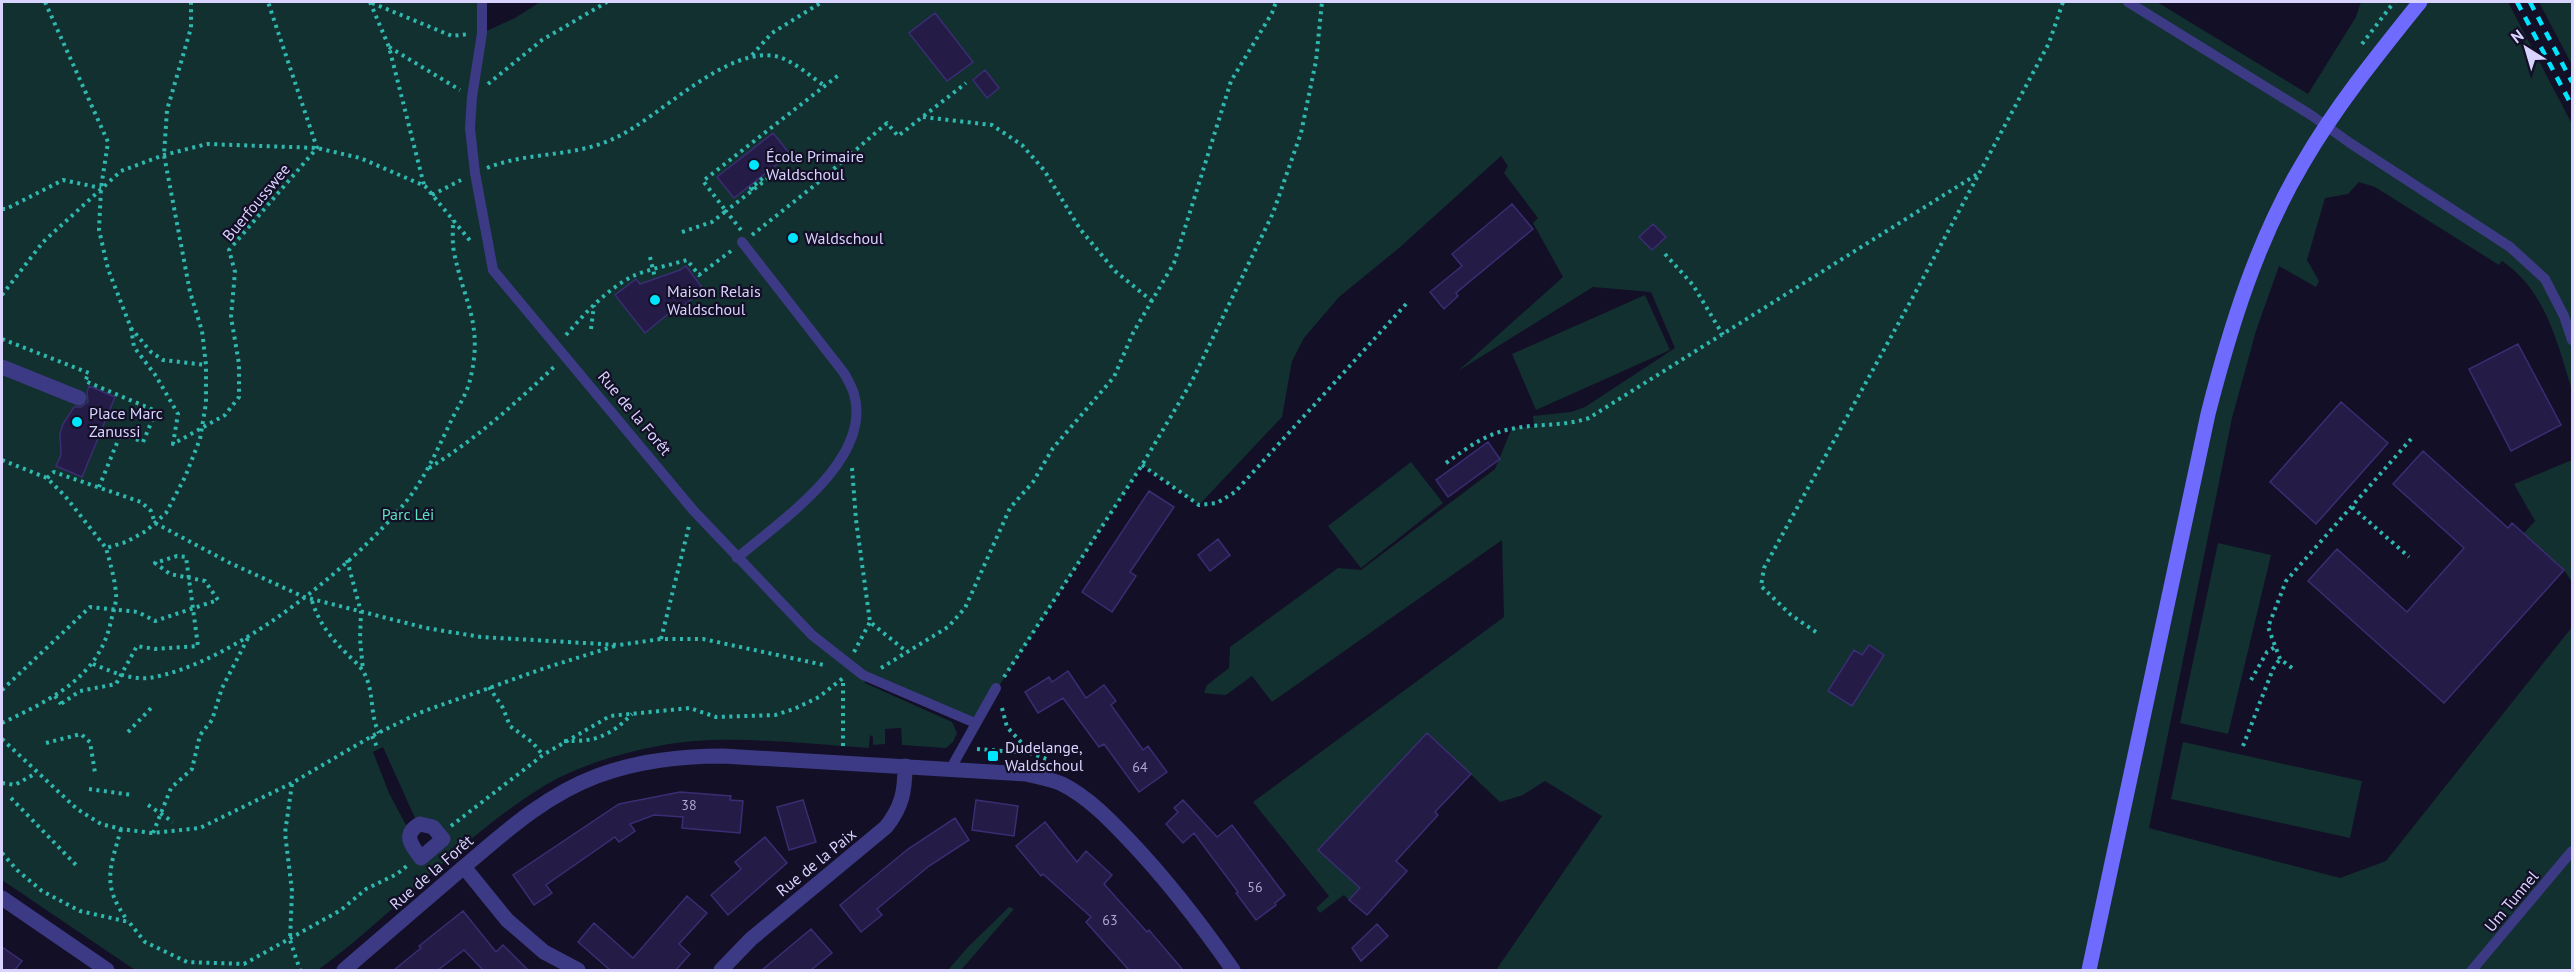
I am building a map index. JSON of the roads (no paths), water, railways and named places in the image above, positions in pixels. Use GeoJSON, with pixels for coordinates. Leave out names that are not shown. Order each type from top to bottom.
{"type":"FeatureCollection","features":[{"type":"Feature","properties":{"kind":"main road"},"geometry":{"type":"LineString","coordinates":[[2089,970],[2208,414],[2226,345],[2276,214],[2302,165],[2326,126],[2420,2]]}},
{"type":"Feature","properties":{"kind":"street"},"geometry":{"type":"LineString","coordinates":[[2,367],[79,398]]}},
{"type":"Feature","properties":{"kind":"street","name":"Rue de la Forêt"},"geometry":{"type":"LineString","coordinates":[[344,970],[518,820],[552,798],[596,776],[631,765],[695,756],[951,768],[1026,774],[1061,784],[1086,800],[1116,826],[1157,870],[1203,926],[1233,970]]}},
{"type":"Feature","properties":{"kind":"street","name":"Rue de la Paix"},"geometry":{"type":"LineString","coordinates":[[721,970],[751,939],[886,827],[897,814],[903,799],[905,766]]}},
{"type":"Feature","properties":{"kind":"street"},"geometry":{"type":"LineString","coordinates":[[427,824],[443,839],[421,858],[418,853],[410,845],[408,838],[414,827],[427,824]]}},
{"type":"Feature","properties":{"kind":"street"},"geometry":{"type":"LineString","coordinates":[[464,867],[507,920],[544,952],[578,970]]}},
{"type":"Feature","properties":{"kind":"street"},"geometry":{"type":"LineString","coordinates":[[2,898],[107,970]]}},
{"type":"Feature","properties":{"kind":"lane","name":"Rue de la Forêt"},"geometry":{"type":"LineString","coordinates":[[482,2],[482,33],[472,97],[470,128],[475,173],[493,270],[693,510],[812,635],[847,665],[864,675],[975,723]]}},
{"type":"Feature","properties":{"kind":"lane"},"geometry":{"type":"LineString","coordinates":[[2128,2],[2326,126],[2510,248],[2527,261],[2544,279],[2564,316],[2572,340]]}},
{"type":"Feature","properties":{"kind":"lane"},"geometry":{"type":"LineString","coordinates":[[737,558],[827,479],[850,444],[857,416],[854,394],[844,373],[742,242]]}},
{"type":"Feature","properties":{"kind":"lane"},"geometry":{"type":"LineString","coordinates":[[951,768],[996,688]]}},
{"type":"Feature","properties":{"kind":"lane","name":"Um Tunnel"},"geometry":{"type":"LineString","coordinates":[[2472,970],[2572,851]]}},
{"type":"Feature","properties":{"kind":"railway"},"geometry":{"type":"LineString","coordinates":[[2517,2],[2572,106]]}},
{"type":"Feature","properties":{"kind":"railway"},"geometry":{"type":"LineString","coordinates":[[2530,2],[2572,82]]}},
{"type":"Feature","properties":{"kind":"place","name":"École Primaire Waldschoul"},"geometry":{"type":"Point","coordinates":[754,165]}},
{"type":"Feature","properties":{"kind":"place","name":"Waldschoul"},"geometry":{"type":"Point","coordinates":[793,238]}},
{"type":"Feature","properties":{"kind":"place","name":"Maison Relais Waldschoul"},"geometry":{"type":"Point","coordinates":[655,300]}},
{"type":"Feature","properties":{"kind":"place","name":"Place Marc Zanussi"},"geometry":{"type":"Point","coordinates":[77,422]}},
{"type":"Feature","properties":{"kind":"place","name":"Dudelange, Waldschoul"},"geometry":{"type":"Point","coordinates":[993,756]}},
{"type":"Feature","properties":{"kind":"park label","name":"Parc Léi"},"geometry":{"type":"Point","coordinates":[408,514]}}]}
